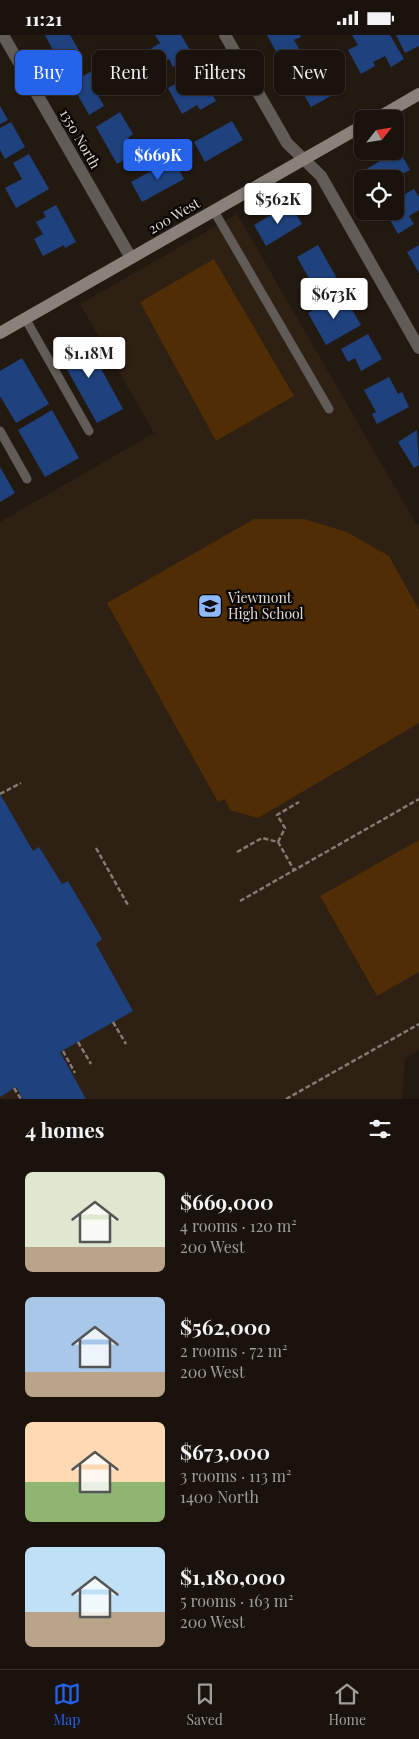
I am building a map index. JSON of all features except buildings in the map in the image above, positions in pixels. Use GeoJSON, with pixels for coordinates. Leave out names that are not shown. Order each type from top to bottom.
{"type":"FeatureCollection","features":[{"type":"Feature","properties":{"kind":"main road"},"geometry":{"type":"LineString","coordinates":[[391,110],[419,94]]}},
{"type":"Feature","properties":{"kind":"main road","name":"200 West"},"geometry":{"type":"LineString","coordinates":[[0,333],[354,131]]}},
{"type":"Feature","properties":{"kind":"street","name":"1350 North"},"geometry":{"type":"LineString","coordinates":[[3,35],[131,258]]}},
{"type":"Feature","properties":{"kind":"street"},"geometry":{"type":"LineString","coordinates":[[225,35],[287,143],[302,160],[321,176],[419,347]]}},
{"type":"Feature","properties":{"kind":"lane"},"geometry":{"type":"LineString","coordinates":[[214,211],[329,409]]}},
{"type":"Feature","properties":{"kind":"lane"},"geometry":{"type":"LineString","coordinates":[[25,318],[89,431]]}},
{"type":"Feature","properties":{"kind":"lane"},"geometry":{"type":"LineString","coordinates":[[0,431],[27,479]]}},
{"type":"Feature","properties":{"kind":"path"},"geometry":{"type":"LineString","coordinates":[[0,794],[20,783]]}},
{"type":"Feature","properties":{"kind":"path"},"geometry":{"type":"LineString","coordinates":[[240,901],[419,799]]}},
{"type":"Feature","properties":{"kind":"path"},"geometry":{"type":"LineString","coordinates":[[278,842],[285,828],[277,815],[299,802]]}},
{"type":"Feature","properties":{"kind":"path"},"geometry":{"type":"LineString","coordinates":[[237,853],[262,838],[278,842],[294,870]]}},
{"type":"Feature","properties":{"kind":"path"},"geometry":{"type":"LineString","coordinates":[[96,848],[129,907]]}},
{"type":"Feature","properties":{"kind":"path"},"geometry":{"type":"LineString","coordinates":[[113,1022],[126,1044]]}},
{"type":"Feature","properties":{"kind":"path"},"geometry":{"type":"LineString","coordinates":[[286,1099],[419,1024]]}},
{"type":"Feature","properties":{"kind":"path"},"geometry":{"type":"LineString","coordinates":[[78,1042],[91,1064]]}},
{"type":"Feature","properties":{"kind":"path"},"geometry":{"type":"LineString","coordinates":[[63,1051],[75,1073]]}},
{"type":"Feature","properties":{"kind":"path"},"geometry":{"type":"LineString","coordinates":[[14,1088],[21,1099]]}},
{"type":"Feature","properties":{"kind":"shaded area","name":"Viewmont High School"},"geometry":{"type":"Polygon","coordinates":[[[237,214],[417,525],[419,524],[419,1050],[405,1058],[402,1099],[0,1099],[0,522],[154,433],[80,304],[237,214]]]}},
{"type":"Feature","properties":{"kind":"shaded area"},"geometry":{"type":"Polygon","coordinates":[[[214,259],[294,396],[216,441],[140,302],[214,259]]]}},
{"type":"Feature","properties":{"kind":"shaded area"},"geometry":{"type":"Polygon","coordinates":[[[254,519],[304,519],[347,532],[389,556],[419,610],[419,723],[258,818],[230,810],[225,799],[218,802],[107,603],[254,519]]]}},
{"type":"Feature","properties":{"kind":"shaded area"},"geometry":{"type":"Polygon","coordinates":[[[419,840],[419,972],[377,996],[320,896],[419,840]]]}},
{"type":"Feature","properties":{"kind":"place","name":"Viewmont High School"},"geometry":{"type":"Point","coordinates":[210,606]}}]}
